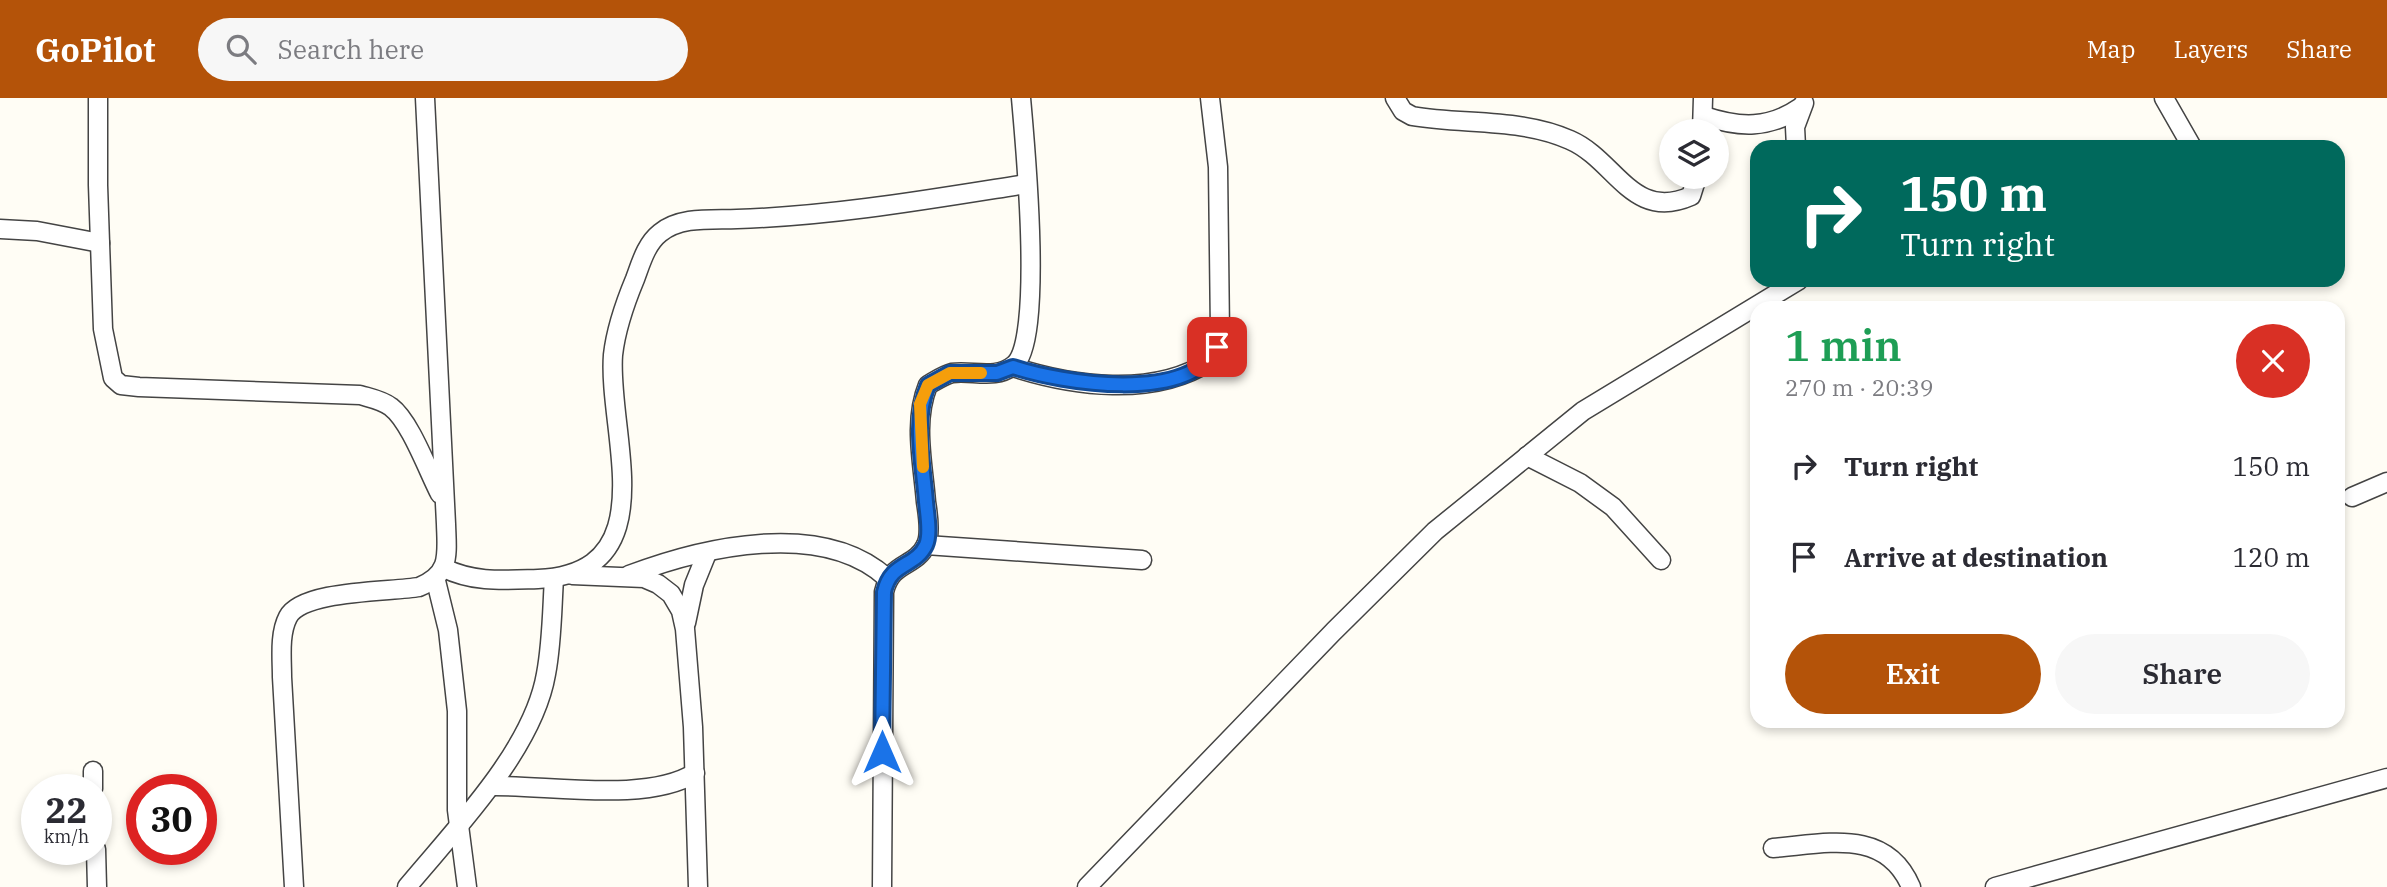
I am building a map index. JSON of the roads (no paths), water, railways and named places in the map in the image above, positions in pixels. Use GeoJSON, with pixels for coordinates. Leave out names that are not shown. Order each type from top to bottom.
{"type":"FeatureCollection","features":[{"type":"Feature","properties":{"kind":"street"},"geometry":{"type":"LineString","coordinates":[[99,98],[103,329],[108,365],[113,378],[121,385],[360,395],[379,400],[393,408],[404,423],[443,500]]}},
{"type":"Feature","properties":{"kind":"street"},"geometry":{"type":"LineString","coordinates":[[425,98],[447,547],[440,574],[457,711],[458,828],[467,887]]}},
{"type":"Feature","properties":{"kind":"street"},"geometry":{"type":"LineString","coordinates":[[882,887],[882,637],[887,578],[926,545],[928,518],[919,426],[920,404],[928,385],[950,373],[997,373],[1013,367],[1026,345],[1030,304],[1021,98]]}},
{"type":"Feature","properties":{"kind":"street"},"geometry":{"type":"LineString","coordinates":[[1013,367],[1047,378],[1092,384],[1178,376],[1210,361],[1220,333],[1218,167],[1210,98]]}},
{"type":"Feature","properties":{"kind":"street"},"geometry":{"type":"LineString","coordinates":[[1395,98],[1403,111],[1412,116],[1540,131],[1571,140],[1594,155],[1643,199],[1677,202],[1691,196],[1693,189]]}},
{"type":"Feature","properties":{"kind":"street"},"geometry":{"type":"LineString","coordinates":[[2165,98],[2188,140]]}},
{"type":"Feature","properties":{"kind":"street"},"geometry":{"type":"LineString","coordinates":[[1703,115],[1725,123],[1768,124],[1805,102]]}},
{"type":"Feature","properties":{"kind":"street"},"geometry":{"type":"LineString","coordinates":[[1796,140],[1795,127],[1805,102]]}},
{"type":"Feature","properties":{"kind":"street"},"geometry":{"type":"LineString","coordinates":[[563,577],[587,567],[602,554],[614,531],[623,503],[622,457],[613,357],[619,322],[631,288],[647,248],[660,233],[689,221],[802,216],[1026,184]]}},
{"type":"Feature","properties":{"kind":"street"},"geometry":{"type":"LineString","coordinates":[[0,229],[37,231],[100,243]]}},
{"type":"Feature","properties":{"kind":"street"},"geometry":{"type":"LineString","coordinates":[[1764,301],[1787,287]]}},
{"type":"Feature","properties":{"kind":"street"},"geometry":{"type":"LineString","coordinates":[[1087,887],[1427,539],[1583,411],[1750,310]]}},
{"type":"Feature","properties":{"kind":"street"},"geometry":{"type":"LineString","coordinates":[[1527,456],[1580,483],[1613,507],[1661,560]]}},
{"type":"Feature","properties":{"kind":"street"},"geometry":{"type":"LineString","coordinates":[[2352,497],[2387,482]]}},
{"type":"Feature","properties":{"kind":"street"},"geometry":{"type":"LineString","coordinates":[[625,576],[680,557],[760,544],[818,546],[851,554],[872,564],[887,578]]}},
{"type":"Feature","properties":{"kind":"street"},"geometry":{"type":"LineString","coordinates":[[926,545],[1142,560]]}},
{"type":"Feature","properties":{"kind":"street"},"geometry":{"type":"LineString","coordinates":[[698,887],[695,774],[685,629],[694,585],[707,553]]}},
{"type":"Feature","properties":{"kind":"street"},"geometry":{"type":"LineString","coordinates":[[294,887],[282,645],[287,618],[306,602],[410,589],[440,574],[483,580],[625,576],[658,584],[671,594],[685,629]]}},
{"type":"Feature","properties":{"kind":"street"},"geometry":{"type":"LineString","coordinates":[[407,887],[491,786],[529,722],[546,677],[563,577]]}},
{"type":"Feature","properties":{"kind":"street"},"geometry":{"type":"LineString","coordinates":[[491,786],[648,789],[681,782],[695,774]]}},
{"type":"Feature","properties":{"kind":"street"},"geometry":{"type":"LineString","coordinates":[[1996,887],[2387,778]]}},
{"type":"Feature","properties":{"kind":"street"},"geometry":{"type":"LineString","coordinates":[[1773,848],[1849,842],[1876,848],[1894,857],[1911,887]]}},
{"type":"Feature","properties":{"kind":"street"},"geometry":{"type":"LineString","coordinates":[[96,865],[97,887]]}}]}
